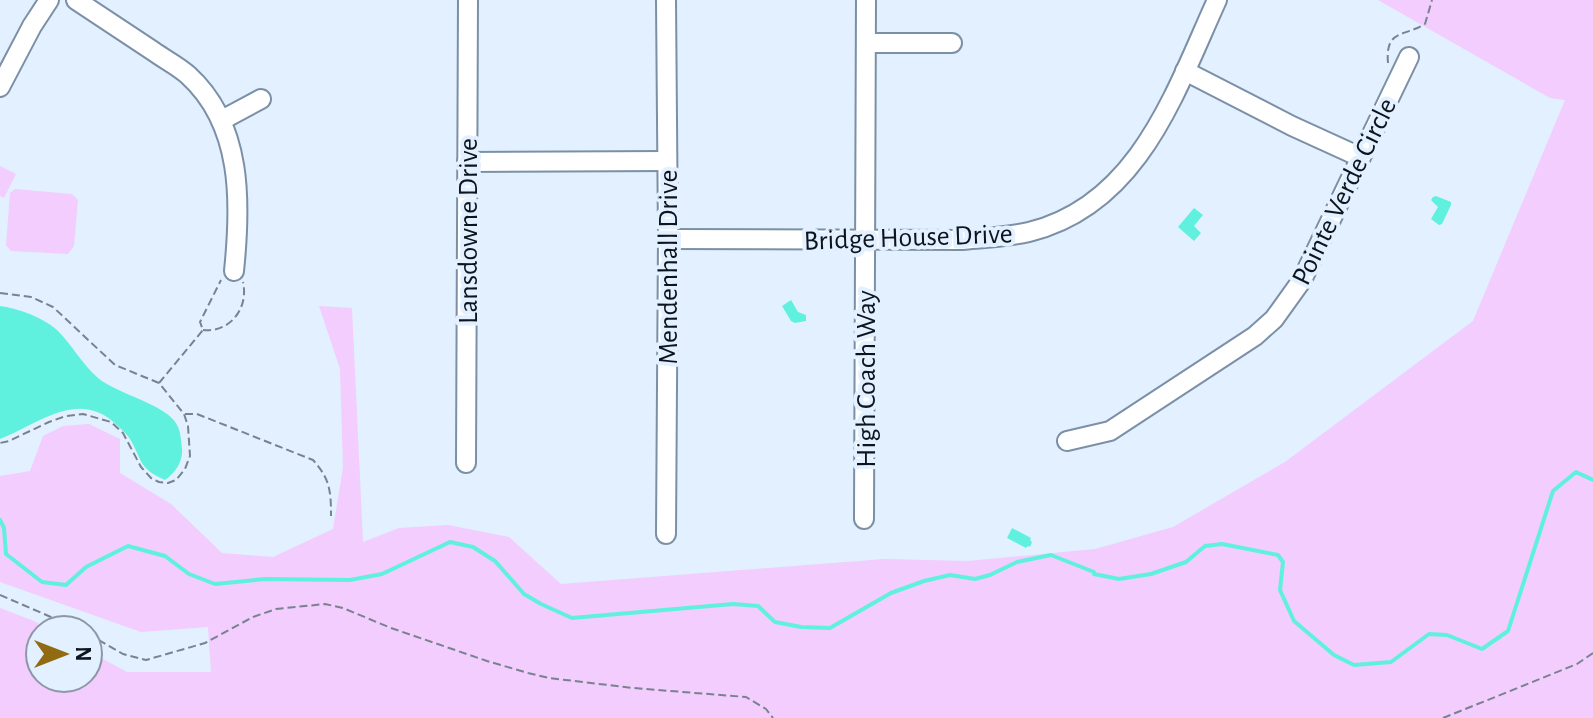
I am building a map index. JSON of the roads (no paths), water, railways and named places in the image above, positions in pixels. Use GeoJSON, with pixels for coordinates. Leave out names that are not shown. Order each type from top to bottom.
{"type":"FeatureCollection","features":[{"type":"Feature","properties":{"kind":"street"},"geometry":{"type":"LineString","coordinates":[[0,87],[49,0]]}},
{"type":"Feature","properties":{"kind":"street"},"geometry":{"type":"LineString","coordinates":[[76,0],[188,74],[208,97],[222,120],[232,148],[236,175],[238,236],[234,271]]}},
{"type":"Feature","properties":{"kind":"street","name":"Lansdowne Drive"},"geometry":{"type":"LineString","coordinates":[[466,463],[468,0]]}},
{"type":"Feature","properties":{"kind":"street","name":"Mendenhall Drive"},"geometry":{"type":"LineString","coordinates":[[666,0],[666,534]]}},
{"type":"Feature","properties":{"kind":"street","name":"High Coach Way"},"geometry":{"type":"LineString","coordinates":[[864,519],[866,0]]}},
{"type":"Feature","properties":{"kind":"street","name":"Bridge House Drive"},"geometry":{"type":"LineString","coordinates":[[668,239],[962,240],[1030,232],[1057,223],[1090,205],[1127,171],[1154,134],[1217,0]]}},
{"type":"Feature","properties":{"kind":"street"},"geometry":{"type":"LineString","coordinates":[[866,43],[952,43]]}},
{"type":"Feature","properties":{"kind":"street","name":"Pointe Verde Circle"},"geometry":{"type":"LineString","coordinates":[[1067,441],[1110,431],[1255,336],[1274,319],[1302,280],[1409,57]]}},
{"type":"Feature","properties":{"kind":"street"},"geometry":{"type":"LineString","coordinates":[[1185,71],[1360,157]]}},
{"type":"Feature","properties":{"kind":"street"},"geometry":{"type":"LineString","coordinates":[[222,120],[261,99]]}},
{"type":"Feature","properties":{"kind":"street"},"geometry":{"type":"LineString","coordinates":[[467,162],[667,161]]}},
{"type":"Feature","properties":{"kind":"waterway"},"geometry":{"type":"LineString","coordinates":[[0,520],[4,528],[6,554],[42,582],[66,585],[86,567],[128,546],[165,556],[189,574],[215,584],[265,579],[350,580],[382,574],[450,542],[473,547],[495,561],[524,594],[572,618],[733,604],[758,606],[775,622],[830,628],[891,593],[950,575],[975,579],[1017,562],[1051,555],[1094,574],[1119,579],[1151,574],[1186,562],[1205,546],[1222,544],[1278,555],[1283,562],[1280,590],[1294,621],[1334,655],[1354,665],[1391,662],[1429,634],[1447,635],[1482,649],[1508,631],[1553,491],[1576,472],[1593,480]]}}]}
